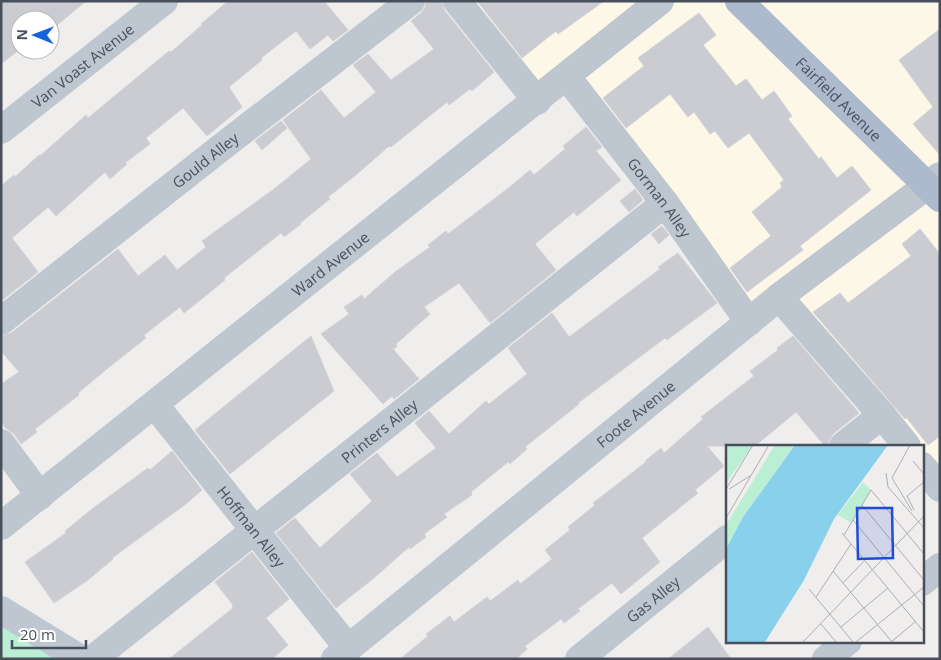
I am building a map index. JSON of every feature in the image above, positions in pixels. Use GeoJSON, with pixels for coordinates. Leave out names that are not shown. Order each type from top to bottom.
{"type":"FeatureCollection","features":[{"type":"Feature","properties":{"kind":"main road","name":"Fairfield Avenue"},"geometry":{"type":"LineString","coordinates":[[739,1],[936,187]]}},
{"type":"Feature","properties":{"kind":"street","name":"Van Voast Avenue"},"geometry":{"type":"LineString","coordinates":[[1,130],[164,1]]}},
{"type":"Feature","properties":{"kind":"street","name":"Gould Alley"},"geometry":{"type":"LineString","coordinates":[[1,321],[411,1]]}},
{"type":"Feature","properties":{"kind":"street"},"geometry":{"type":"LineString","coordinates":[[457,1],[537,101]]}},
{"type":"Feature","properties":{"kind":"street","name":"Ward Avenue"},"geometry":{"type":"LineString","coordinates":[[1,526],[537,101],[660,1]]}},
{"type":"Feature","properties":{"kind":"street","name":"Gorman Alley"},"geometry":{"type":"LineString","coordinates":[[567,77],[665,203],[749,322]]}},
{"type":"Feature","properties":{"kind":"street","name":"Foote Avenue"},"geometry":{"type":"LineString","coordinates":[[342,653],[779,297],[936,187]]}},
{"type":"Feature","properties":{"kind":"street","name":"Printers Alley"},"geometry":{"type":"LineString","coordinates":[[93,659],[665,203]]}},
{"type":"Feature","properties":{"kind":"street"},"geometry":{"type":"LineString","coordinates":[[779,297],[906,445]]}},
{"type":"Feature","properties":{"kind":"street","name":"Hoffman Alley"},"geometry":{"type":"LineString","coordinates":[[155,405],[255,530],[342,653]]}},
{"type":"Feature","properties":{"kind":"street"},"geometry":{"type":"LineString","coordinates":[[844,445],[882,415]]}},
{"type":"Feature","properties":{"kind":"street"},"geometry":{"type":"LineString","coordinates":[[1,443],[40,496]]}},
{"type":"Feature","properties":{"kind":"street"},"geometry":{"type":"LineString","coordinates":[[924,468],[940,488]]}},
{"type":"Feature","properties":{"kind":"street","name":"Gas Alley"},"geometry":{"type":"LineString","coordinates":[[579,659],[726,540]]}},
{"type":"Feature","properties":{"kind":"street"},"geometry":{"type":"LineString","coordinates":[[924,580],[940,568]]}},
{"type":"Feature","properties":{"kind":"street"},"geometry":{"type":"LineString","coordinates":[[1,610],[81,659]]}},
{"type":"Feature","properties":{"kind":"street"},"geometry":{"type":"LineString","coordinates":[[826,659],[847,642]]}},
{"type":"Feature","properties":{"kind":"shaded area"},"geometry":{"type":"Polygon","coordinates":[[[457,1],[940,1],[940,488],[924,468],[924,445],[906,445],[779,297],[749,322],[567,77],[537,101],[457,1]]]}},
{"type":"Feature","properties":{"kind":"green space"},"geometry":{"type":"Polygon","coordinates":[[[1,610],[81,659],[1,659],[1,610]]]}},
{"type":"Feature","properties":{"kind":"building"},"geometry":{"type":"Polygon","coordinates":[[[1,1],[86,1],[60,23],[60,10],[10,10],[10,57],[1,64],[1,1]]]}},
{"type":"Feature","properties":{"kind":"building"},"geometry":{"type":"Polygon","coordinates":[[[228,1],[324,1],[348,30],[333,41],[328,35],[310,49],[296,31],[261,58],[262,60],[229,87],[242,107],[207,136],[183,108],[146,138],[150,144],[125,163],[127,164],[110,179],[105,172],[56,216],[48,207],[12,238],[38,272],[1,301],[1,186],[14,175],[15,177],[86,115],[88,118],[169,51],[171,52],[228,1]]]}},
{"type":"Feature","properties":{"kind":"building"},"geometry":{"type":"Polygon","coordinates":[[[426,1],[442,1],[445,11],[494,72],[472,91],[470,89],[449,105],[447,102],[391,147],[389,146],[328,197],[330,199],[301,224],[284,237],[281,233],[224,278],[225,280],[184,313],[180,307],[144,335],[146,338],[78,393],[79,395],[35,429],[37,432],[21,444],[14,434],[1,422],[1,384],[19,372],[1,351],[1,336],[11,333],[118,249],[138,276],[165,255],[177,270],[206,247],[202,241],[274,189],[311,159],[283,120],[321,90],[344,118],[376,92],[353,65],[368,54],[391,80],[434,49],[411,21],[421,13],[426,1]]]}},
{"type":"Feature","properties":{"kind":"building"},"geometry":{"type":"Polygon","coordinates":[[[477,1],[604,1],[558,34],[556,31],[522,58],[477,1]]]}},
{"type":"Feature","properties":{"kind":"building"},"geometry":{"type":"Polygon","coordinates":[[[699,13],[716,35],[703,45],[736,86],[746,79],[762,100],[774,91],[792,116],[788,119],[819,159],[821,157],[837,178],[852,166],[871,190],[800,246],[803,250],[747,292],[730,268],[771,236],[752,212],[782,187],[780,183],[784,180],[749,133],[728,148],[715,131],[710,134],[694,112],[688,117],[670,94],[626,128],[603,98],[644,66],[638,58],[699,13]]]}},
{"type":"Feature","properties":{"kind":"building"},"geometry":{"type":"Polygon","coordinates":[[[940,29],[940,155],[913,124],[933,107],[899,60],[940,29]]]}},
{"type":"Feature","properties":{"kind":"building"},"geometry":{"type":"Polygon","coordinates":[[[281,121],[287,128],[262,150],[255,141],[281,121]]]}},
{"type":"Feature","properties":{"kind":"building"},"geometry":{"type":"Polygon","coordinates":[[[586,127],[602,147],[596,151],[621,180],[577,216],[574,212],[535,244],[556,270],[490,323],[459,283],[424,307],[430,314],[396,344],[397,347],[393,349],[419,379],[394,399],[392,396],[383,404],[321,334],[349,314],[344,307],[362,295],[364,299],[395,272],[430,247],[428,245],[446,231],[448,234],[530,170],[534,175],[565,149],[563,146],[586,127]]]}},
{"type":"Feature","properties":{"kind":"building"},"geometry":{"type":"Polygon","coordinates":[[[635,189],[643,200],[629,212],[620,201],[635,189]]]}},
{"type":"Feature","properties":{"kind":"building"},"geometry":{"type":"Polygon","coordinates":[[[662,226],[669,235],[659,244],[651,234],[662,226]]]}},
{"type":"Feature","properties":{"kind":"building"},"geometry":{"type":"Polygon","coordinates":[[[920,229],[940,254],[940,436],[928,445],[906,417],[905,419],[813,312],[840,293],[848,303],[911,256],[902,244],[920,229]]]}},
{"type":"Feature","properties":{"kind":"building"},"geometry":{"type":"Polygon","coordinates":[[[678,253],[717,303],[667,340],[665,338],[578,403],[525,447],[527,449],[510,464],[508,462],[471,492],[472,495],[444,514],[447,517],[424,534],[426,537],[410,549],[409,547],[336,608],[276,533],[295,518],[320,548],[372,501],[350,474],[377,453],[397,477],[436,448],[415,423],[429,411],[449,434],[486,401],[489,404],[527,374],[508,348],[552,313],[569,337],[660,269],[658,267],[678,253]]]}},
{"type":"Feature","properties":{"kind":"building"},"geometry":{"type":"Polygon","coordinates":[[[311,336],[334,391],[230,474],[195,430],[311,336]]]}},
{"type":"Feature","properties":{"kind":"building"},"geometry":{"type":"Polygon","coordinates":[[[793,336],[859,413],[833,434],[828,445],[824,445],[796,412],[756,445],[707,446],[724,466],[695,490],[698,493],[642,538],[660,562],[621,594],[612,583],[578,609],[580,611],[564,623],[561,619],[525,646],[527,649],[516,659],[400,659],[428,636],[426,634],[450,616],[454,622],[487,597],[490,601],[518,580],[520,584],[552,559],[545,550],[570,530],[568,527],[595,505],[593,503],[661,448],[664,453],[703,419],[701,417],[754,376],[750,371],[778,350],[777,348],[793,336]]]}},
{"type":"Feature","properties":{"kind":"building"},"geometry":{"type":"Polygon","coordinates":[[[172,451],[202,490],[186,504],[112,558],[88,580],[54,603],[25,562],[66,533],[65,531],[92,509],[148,468],[150,470],[172,451]]]}},
{"type":"Feature","properties":{"kind":"building"},"geometry":{"type":"Polygon","coordinates":[[[252,552],[289,599],[266,618],[288,645],[272,659],[169,659],[233,608],[233,605],[215,582],[252,552]]]}},
{"type":"Feature","properties":{"kind":"building"},"geometry":{"type":"Polygon","coordinates":[[[708,627],[731,659],[668,659],[708,627]]]}}]}
